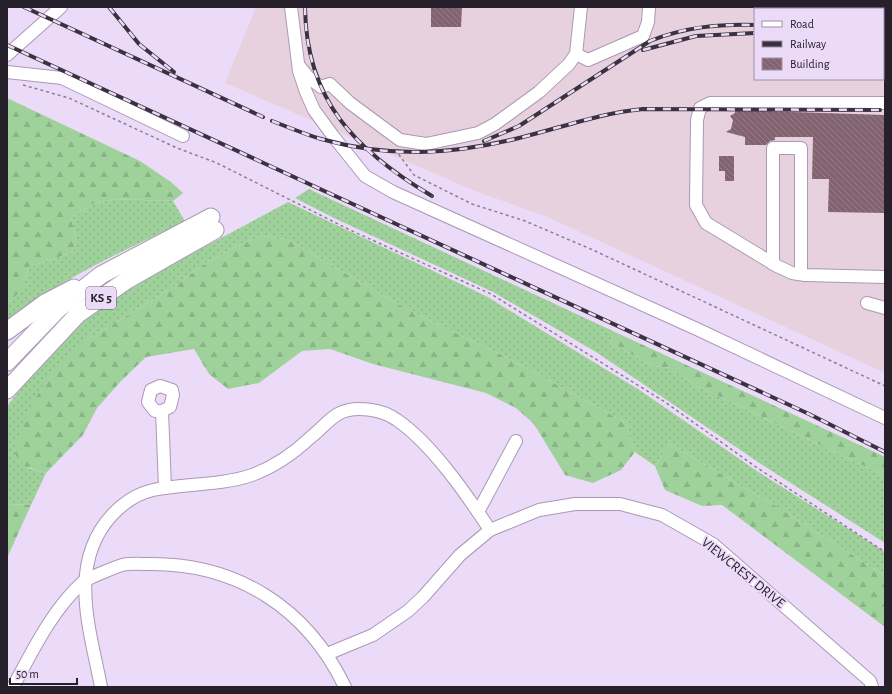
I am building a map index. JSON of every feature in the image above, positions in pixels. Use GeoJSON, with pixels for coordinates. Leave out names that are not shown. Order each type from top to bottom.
{"type":"FeatureCollection","features":[{"type":"Feature","properties":{"kind":"highway","name":"KS 5"},"geometry":{"type":"LineString","coordinates":[[7,362],[58,309],[101,275],[213,224],[78,314],[7,390]]}},
{"type":"Feature","properties":{"kind":"highway"},"geometry":{"type":"LineString","coordinates":[[7,331],[45,303],[101,275]]}},
{"type":"Feature","properties":{"kind":"street"},"geometry":{"type":"LineString","coordinates":[[7,55],[61,7]]}},
{"type":"Feature","properties":{"kind":"street"},"geometry":{"type":"LineString","coordinates":[[291,7],[298,64],[302,82],[314,110],[360,171],[371,180],[496,240],[699,330],[885,418]]}},
{"type":"Feature","properties":{"kind":"street"},"geometry":{"type":"LineString","coordinates":[[298,64],[309,78],[321,87],[330,84],[350,103],[400,140],[426,144],[478,133],[495,124],[539,92],[569,64],[576,54],[580,7]]}},
{"type":"Feature","properties":{"kind":"street"},"geometry":{"type":"LineString","coordinates":[[576,54],[588,60],[643,36],[648,22],[649,7]]}},
{"type":"Feature","properties":{"kind":"street"},"geometry":{"type":"LineString","coordinates":[[7,72],[62,78],[183,136]]}},
{"type":"Feature","properties":{"kind":"street"},"geometry":{"type":"LineString","coordinates":[[885,103],[710,103],[700,108],[697,120],[696,205],[700,215],[706,223],[773,264],[792,273],[885,277]]}},
{"type":"Feature","properties":{"kind":"street"},"geometry":{"type":"LineString","coordinates":[[773,264],[773,148],[801,148],[801,274]]}},
{"type":"Feature","properties":{"kind":"street"},"geometry":{"type":"LineString","coordinates":[[867,303],[885,308]]}},
{"type":"Feature","properties":{"kind":"street"},"geometry":{"type":"LineString","coordinates":[[101,687],[84,581],[90,550],[106,521],[124,503],[138,494],[165,488],[231,480],[252,475],[279,462],[338,414],[355,409],[365,410],[377,412],[396,419],[412,432],[445,468],[490,530]]}},
{"type":"Feature","properties":{"kind":"street"},"geometry":{"type":"LineString","coordinates":[[162,412],[165,488]]}},
{"type":"Feature","properties":{"kind":"street"},"geometry":{"type":"LineString","coordinates":[[478,512],[516,441]]}},
{"type":"Feature","properties":{"kind":"street","name":"VIEWCREST DRIVE"},"geometry":{"type":"LineString","coordinates":[[327,654],[373,635],[408,611],[423,597],[460,555],[490,530],[539,510],[575,504],[620,504],[662,516],[713,544],[870,681],[872,687]]}},
{"type":"Feature","properties":{"kind":"street"},"geometry":{"type":"LineString","coordinates":[[13,687],[53,616],[84,581],[122,565],[172,564],[216,573],[250,586],[282,606],[296,617],[327,654],[345,687]]}},
{"type":"Feature","properties":{"kind":"path"},"geometry":{"type":"LineString","coordinates":[[19,84],[69,98],[177,148],[217,163],[350,230],[491,294],[665,402],[756,467],[885,552]]}},
{"type":"Feature","properties":{"kind":"path"},"geometry":{"type":"LineString","coordinates":[[400,140],[397,152],[414,175],[472,204],[525,221],[593,250],[885,386]]}},
{"type":"Feature","properties":{"kind":"shaded area"},"geometry":{"type":"Polygon","coordinates":[[[256,7],[885,7],[885,373],[545,216],[480,193],[225,83],[256,7]]]}},
{"type":"Feature","properties":{"kind":"green space"},"geometry":{"type":"Polygon","coordinates":[[[7,98],[140,161],[171,182],[183,193],[173,201],[116,199],[92,204],[71,218],[76,238],[73,252],[29,267],[23,289],[7,303],[7,98]]]}},
{"type":"Feature","properties":{"kind":"green space"},"geometry":{"type":"Polygon","coordinates":[[[309,189],[615,332],[610,343],[654,366],[671,368],[695,385],[885,476],[885,543],[761,464],[596,352],[493,292],[334,218],[295,198],[309,189]]]}},
{"type":"Feature","properties":{"kind":"green space"},"geometry":{"type":"Polygon","coordinates":[[[116,199],[173,201],[185,221],[116,254],[71,278],[49,291],[7,321],[7,303],[23,288],[29,267],[73,252],[76,238],[71,218],[92,204],[116,199]]]}},
{"type":"Feature","properties":{"kind":"green space"},"geometry":{"type":"Polygon","coordinates":[[[288,202],[486,296],[641,391],[757,471],[885,552],[885,576],[779,508],[670,444],[655,466],[635,452],[626,423],[508,358],[408,310],[287,239],[262,236],[237,246],[203,265],[169,290],[85,341],[28,468],[46,473],[31,505],[7,504],[7,406],[52,351],[92,314],[120,295],[182,259],[288,202]]]}},
{"type":"Feature","properties":{"kind":"green space"},"geometry":{"type":"Polygon","coordinates":[[[262,236],[287,239],[408,310],[508,358],[626,423],[635,452],[621,470],[593,483],[565,475],[534,424],[516,408],[486,393],[373,364],[330,349],[302,351],[259,383],[228,389],[209,374],[194,349],[146,357],[121,381],[97,408],[83,435],[46,473],[26,466],[20,460],[13,450],[32,404],[53,369],[85,341],[169,290],[203,265],[237,246],[262,236]]]}},
{"type":"Feature","properties":{"kind":"green space"},"geometry":{"type":"Polygon","coordinates":[[[615,332],[885,457],[885,476],[695,385],[671,368],[654,366],[610,343],[615,332]]]}},
{"type":"Feature","properties":{"kind":"green space"},"geometry":{"type":"Polygon","coordinates":[[[670,444],[779,508],[885,576],[885,627],[722,505],[702,506],[665,490],[655,466],[670,444]]]}},
{"type":"Feature","properties":{"kind":"green space"},"geometry":{"type":"Polygon","coordinates":[[[7,504],[31,505],[7,558],[7,504]]]}},
{"type":"Feature","properties":{"kind":"building"},"geometry":{"type":"Polygon","coordinates":[[[431,7],[462,7],[461,27],[431,27],[431,7]]]}},
{"type":"Feature","properties":{"kind":"building"},"geometry":{"type":"Polygon","coordinates":[[[735,110],[885,115],[885,213],[828,212],[829,179],[812,179],[813,137],[775,137],[775,140],[770,141],[766,145],[745,145],[745,137],[726,132],[731,129],[733,120],[730,116],[735,113],[735,110]]]}},
{"type":"Feature","properties":{"kind":"building"},"geometry":{"type":"Polygon","coordinates":[[[719,156],[734,156],[734,181],[725,181],[725,171],[719,171],[719,156]]]}},
{"type":"Feature","properties":{"kind":"railway"},"geometry":{"type":"LineString","coordinates":[[24,7],[263,117]]}},
{"type":"Feature","properties":{"kind":"railway"},"geometry":{"type":"LineString","coordinates":[[109,7],[139,44],[174,72]]}},
{"type":"Feature","properties":{"kind":"railway"},"geometry":{"type":"LineString","coordinates":[[305,7],[308,40],[315,70],[326,96],[340,120],[380,161],[432,196]]}},
{"type":"Feature","properties":{"kind":"railway"},"geometry":{"type":"LineString","coordinates":[[484,141],[519,126],[650,41],[676,32],[702,27],[754,25]]}},
{"type":"Feature","properties":{"kind":"railway"},"geometry":{"type":"LineString","coordinates":[[643,50],[696,36],[754,33]]}},
{"type":"Feature","properties":{"kind":"railway"},"geometry":{"type":"LineString","coordinates":[[7,45],[809,414],[885,452]]}},
{"type":"Feature","properties":{"kind":"railway"},"geometry":{"type":"LineString","coordinates":[[272,121],[302,133],[346,145],[396,152],[420,152],[444,151],[494,144],[596,117],[643,109],[880,110]]}}]}
